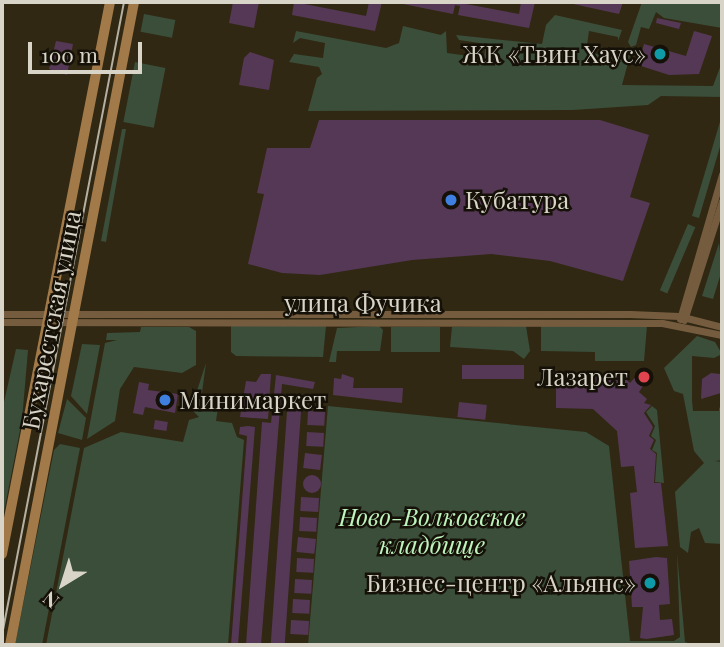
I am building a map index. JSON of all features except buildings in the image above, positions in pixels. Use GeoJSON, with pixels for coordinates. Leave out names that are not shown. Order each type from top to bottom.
{"type":"FeatureCollection","features":[{"type":"Feature","properties":{"kind":"main road","name":"Бухарестская улица"},"geometry":{"type":"LineString","coordinates":[[2,554],[46,318],[110,2]]}},
{"type":"Feature","properties":{"kind":"main road","name":"Бухарестская улица"},"geometry":{"type":"LineString","coordinates":[[9,645],[75,318],[134,2]]}},
{"type":"Feature","properties":{"kind":"street"},"geometry":{"type":"LineString","coordinates":[[682,319],[722,174]]}},
{"type":"Feature","properties":{"kind":"street"},"geometry":{"type":"LineString","coordinates":[[682,319],[722,201]]}},
{"type":"Feature","properties":{"kind":"street","name":"улица Фучика"},"geometry":{"type":"LineString","coordinates":[[2,314],[46,318],[682,319],[722,327]]}},
{"type":"Feature","properties":{"kind":"street","name":"улица Фучика"},"geometry":{"type":"LineString","coordinates":[[2,322],[46,318]]}},
{"type":"Feature","properties":{"kind":"street","name":"улица Фучика"},"geometry":{"type":"LineString","coordinates":[[682,319],[722,335]]}},
{"type":"Feature","properties":{"kind":"green space"},"geometry":{"type":"Polygon","coordinates":[[[642,2],[722,4],[722,28],[664,18],[656,12],[649,29],[641,27],[636,45],[631,47],[628,42],[642,2]]]}},
{"type":"Feature","properties":{"kind":"green space"},"geometry":{"type":"Polygon","coordinates":[[[144,14],[175,20],[172,38],[141,32],[144,14]]]}},
{"type":"Feature","properties":{"kind":"green space"},"geometry":{"type":"Polygon","coordinates":[[[555,15],[622,30],[618,41],[618,37],[589,31],[586,52],[623,59],[626,51],[631,52],[622,85],[713,86],[722,62],[722,97],[661,96],[648,105],[573,110],[308,111],[317,78],[322,74],[319,67],[289,62],[294,54],[323,58],[325,43],[300,38],[293,43],[296,31],[386,48],[399,43],[403,26],[441,35],[446,31],[447,53],[484,58],[486,44],[459,40],[456,35],[542,44],[546,25],[555,15]]]}},
{"type":"Feature","properties":{"kind":"green space"},"geometry":{"type":"Polygon","coordinates":[[[135,62],[165,68],[154,128],[123,122],[135,62]]]}},
{"type":"Feature","properties":{"kind":"green space"},"geometry":{"type":"Polygon","coordinates":[[[722,115],[722,140],[699,218],[692,216],[722,115]]]}},
{"type":"Feature","properties":{"kind":"green space"},"geometry":{"type":"Polygon","coordinates":[[[122,129],[126,129],[106,242],[101,241],[122,129]]]}},
{"type":"Feature","properties":{"kind":"green space"},"geometry":{"type":"Polygon","coordinates":[[[688,224],[695,227],[667,293],[660,290],[688,224]]]}},
{"type":"Feature","properties":{"kind":"green space"},"geometry":{"type":"Polygon","coordinates":[[[719,243],[722,270],[713,299],[702,296],[719,243]]]}},
{"type":"Feature","properties":{"kind":"green space"},"geometry":{"type":"Polygon","coordinates":[[[231,326],[326,326],[323,357],[236,356],[231,352],[231,326]]]}},
{"type":"Feature","properties":{"kind":"green space"},"geometry":{"type":"Polygon","coordinates":[[[379,326],[383,330],[380,351],[337,351],[336,362],[329,362],[337,328],[379,326]]]}},
{"type":"Feature","properties":{"kind":"green space"},"geometry":{"type":"Polygon","coordinates":[[[526,326],[530,351],[524,359],[513,351],[450,347],[452,327],[526,326]]]}},
{"type":"Feature","properties":{"kind":"green space"},"geometry":{"type":"Polygon","coordinates":[[[541,326],[647,326],[644,361],[595,361],[595,352],[541,351],[541,326]]]}},
{"type":"Feature","properties":{"kind":"green space"},"geometry":{"type":"Polygon","coordinates":[[[141,327],[189,327],[196,331],[196,365],[182,373],[134,367],[120,389],[115,421],[87,439],[105,343],[117,340],[106,340],[107,333],[140,332],[141,327]]]}},
{"type":"Feature","properties":{"kind":"green space"},"geometry":{"type":"Polygon","coordinates":[[[391,327],[440,327],[440,352],[391,352],[391,327]]]}},
{"type":"Feature","properties":{"kind":"green space"},"geometry":{"type":"Polygon","coordinates":[[[697,336],[715,342],[722,354],[714,358],[692,356],[692,400],[693,411],[719,411],[719,407],[722,412],[722,460],[715,461],[722,462],[722,544],[705,543],[699,528],[691,532],[688,553],[680,547],[675,492],[704,463],[694,451],[683,394],[674,391],[664,368],[697,336]]]}},
{"type":"Feature","properties":{"kind":"green space"},"geometry":{"type":"Polygon","coordinates":[[[82,344],[100,345],[87,414],[71,396],[82,344]]]}},
{"type":"Feature","properties":{"kind":"green space"},"geometry":{"type":"Polygon","coordinates":[[[16,349],[28,350],[22,420],[2,522],[2,411],[16,349]]]}},
{"type":"Feature","properties":{"kind":"green space"},"geometry":{"type":"Polygon","coordinates":[[[206,363],[201,400],[219,401],[216,421],[232,423],[237,437],[244,440],[228,645],[46,645],[84,448],[121,432],[183,442],[189,420],[199,417],[191,409],[206,363]]]}},
{"type":"Feature","properties":{"kind":"green space"},"geometry":{"type":"Polygon","coordinates":[[[67,399],[86,418],[82,440],[58,433],[67,399]]]}},
{"type":"Feature","properties":{"kind":"green space","name":"Ново-Волковское кладбище"},"geometry":{"type":"Polygon","coordinates":[[[328,406],[586,432],[609,446],[630,641],[674,641],[680,637],[677,553],[685,642],[691,644],[308,645],[328,406]]]}},
{"type":"Feature","properties":{"kind":"green space"},"geometry":{"type":"Polygon","coordinates":[[[652,406],[657,410],[664,483],[655,482],[657,453],[652,450],[656,440],[651,436],[655,426],[646,412],[652,406]]]}},
{"type":"Feature","properties":{"kind":"green space"},"geometry":{"type":"Polygon","coordinates":[[[60,444],[80,448],[42,645],[15,645],[54,450],[60,444]]]}},
{"type":"Feature","properties":{"kind":"tram line"},"geometry":{"type":"LineString","coordinates":[[2,635],[124,2]]}},
{"type":"Feature","properties":{"kind":"place","name":"ЖК «Твин Хаус»"},"geometry":{"type":"Point","coordinates":[660,54]}},
{"type":"Feature","properties":{"kind":"place","name":"Кубатура"},"geometry":{"type":"Point","coordinates":[451,200]}},
{"type":"Feature","properties":{"kind":"place","name":"Лазарет"},"geometry":{"type":"Point","coordinates":[644,377]}},
{"type":"Feature","properties":{"kind":"place","name":"Минимаркет"},"geometry":{"type":"Point","coordinates":[165,400]}},
{"type":"Feature","properties":{"kind":"place","name":"Бизнес-центр «Альянс»"},"geometry":{"type":"Point","coordinates":[650,583]}}]}
